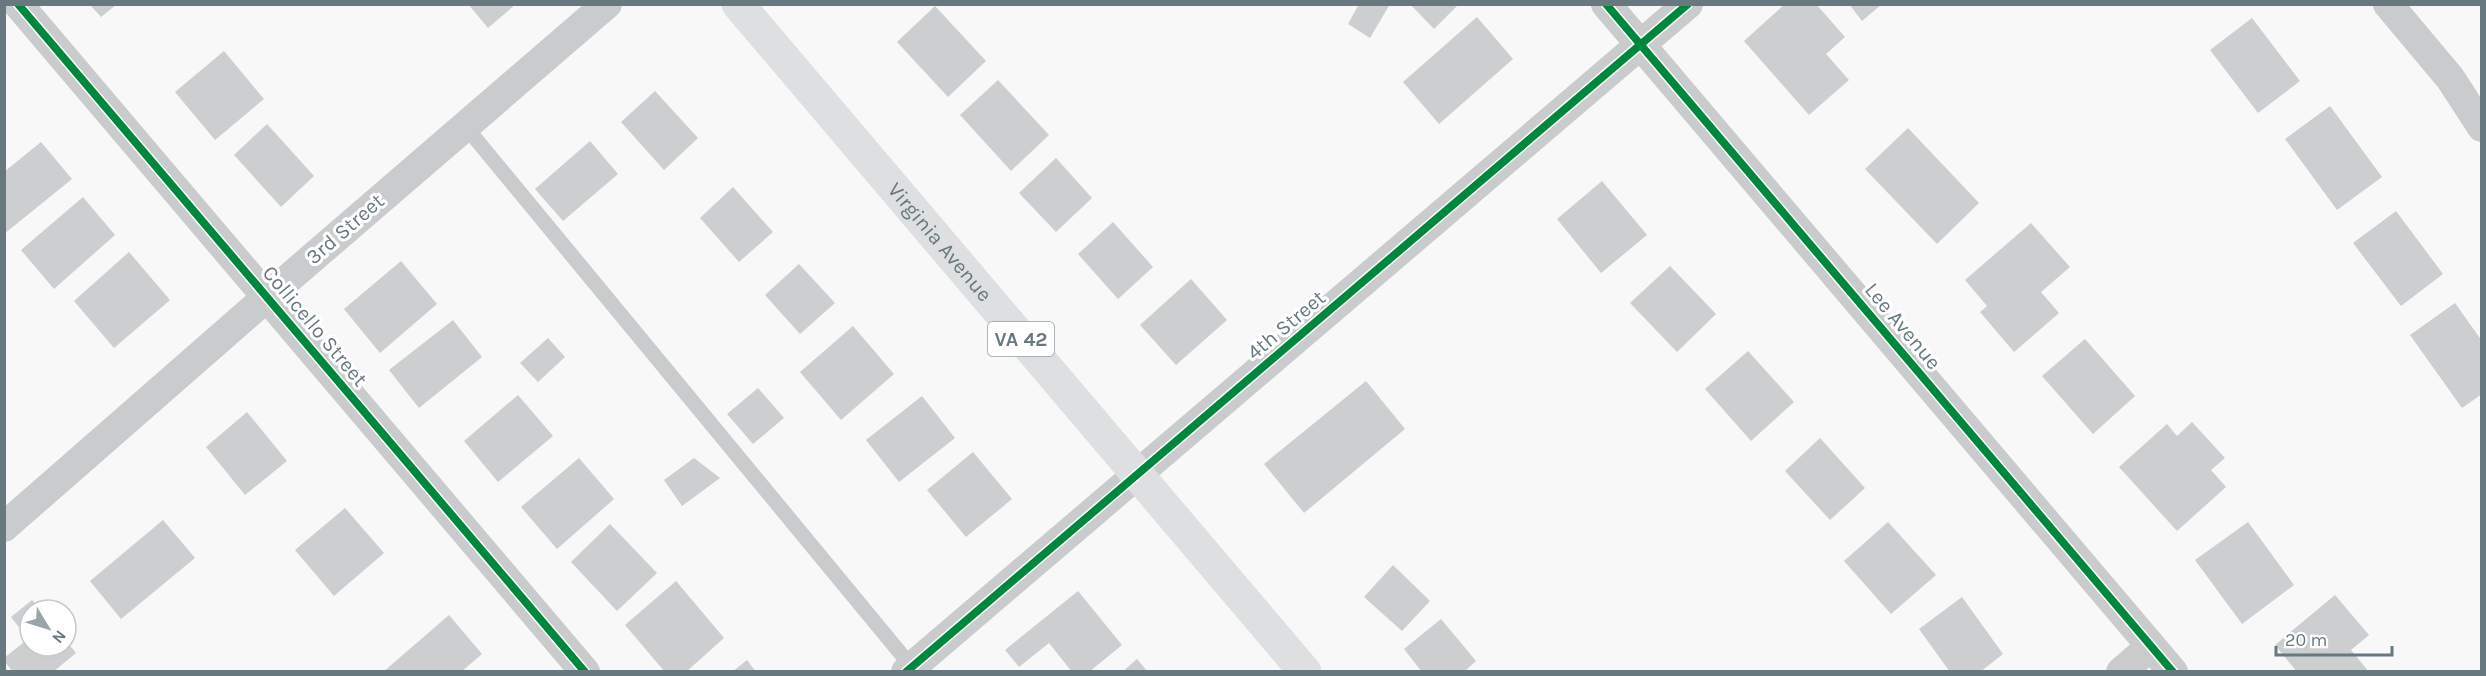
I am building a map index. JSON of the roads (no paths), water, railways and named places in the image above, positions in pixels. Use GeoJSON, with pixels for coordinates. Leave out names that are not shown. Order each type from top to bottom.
{"type":"FeatureCollection","features":[{"type":"Feature","properties":{"kind":"main road","name":"Virginia Avenue"},"geometry":{"type":"LineString","coordinates":[[738,4],[1305,672]]}},
{"type":"Feature","properties":{"kind":"street","name":"Collicello Street"},"geometry":{"type":"LineString","coordinates":[[18,4],[585,672]]}},
{"type":"Feature","properties":{"kind":"street","name":"3rd Street"},"geometry":{"type":"LineString","coordinates":[[4,527],[607,4]]}},
{"type":"Feature","properties":{"kind":"street","name":"Lee Avenue"},"geometry":{"type":"LineString","coordinates":[[1606,4],[2173,672]]}},
{"type":"Feature","properties":{"kind":"street","name":"4th Street"},"geometry":{"type":"LineString","coordinates":[[911,670],[1688,4]]}},
{"type":"Feature","properties":{"kind":"street"},"geometry":{"type":"LineString","coordinates":[[2388,4],[2450,78],[2481,127]]}},
{"type":"Feature","properties":{"kind":"street"},"geometry":{"type":"LineString","coordinates":[[2121,672],[2151,646]]}},
{"type":"Feature","properties":{"kind":"lane"},"geometry":{"type":"LineString","coordinates":[[465,126],[911,670]]}}]}
